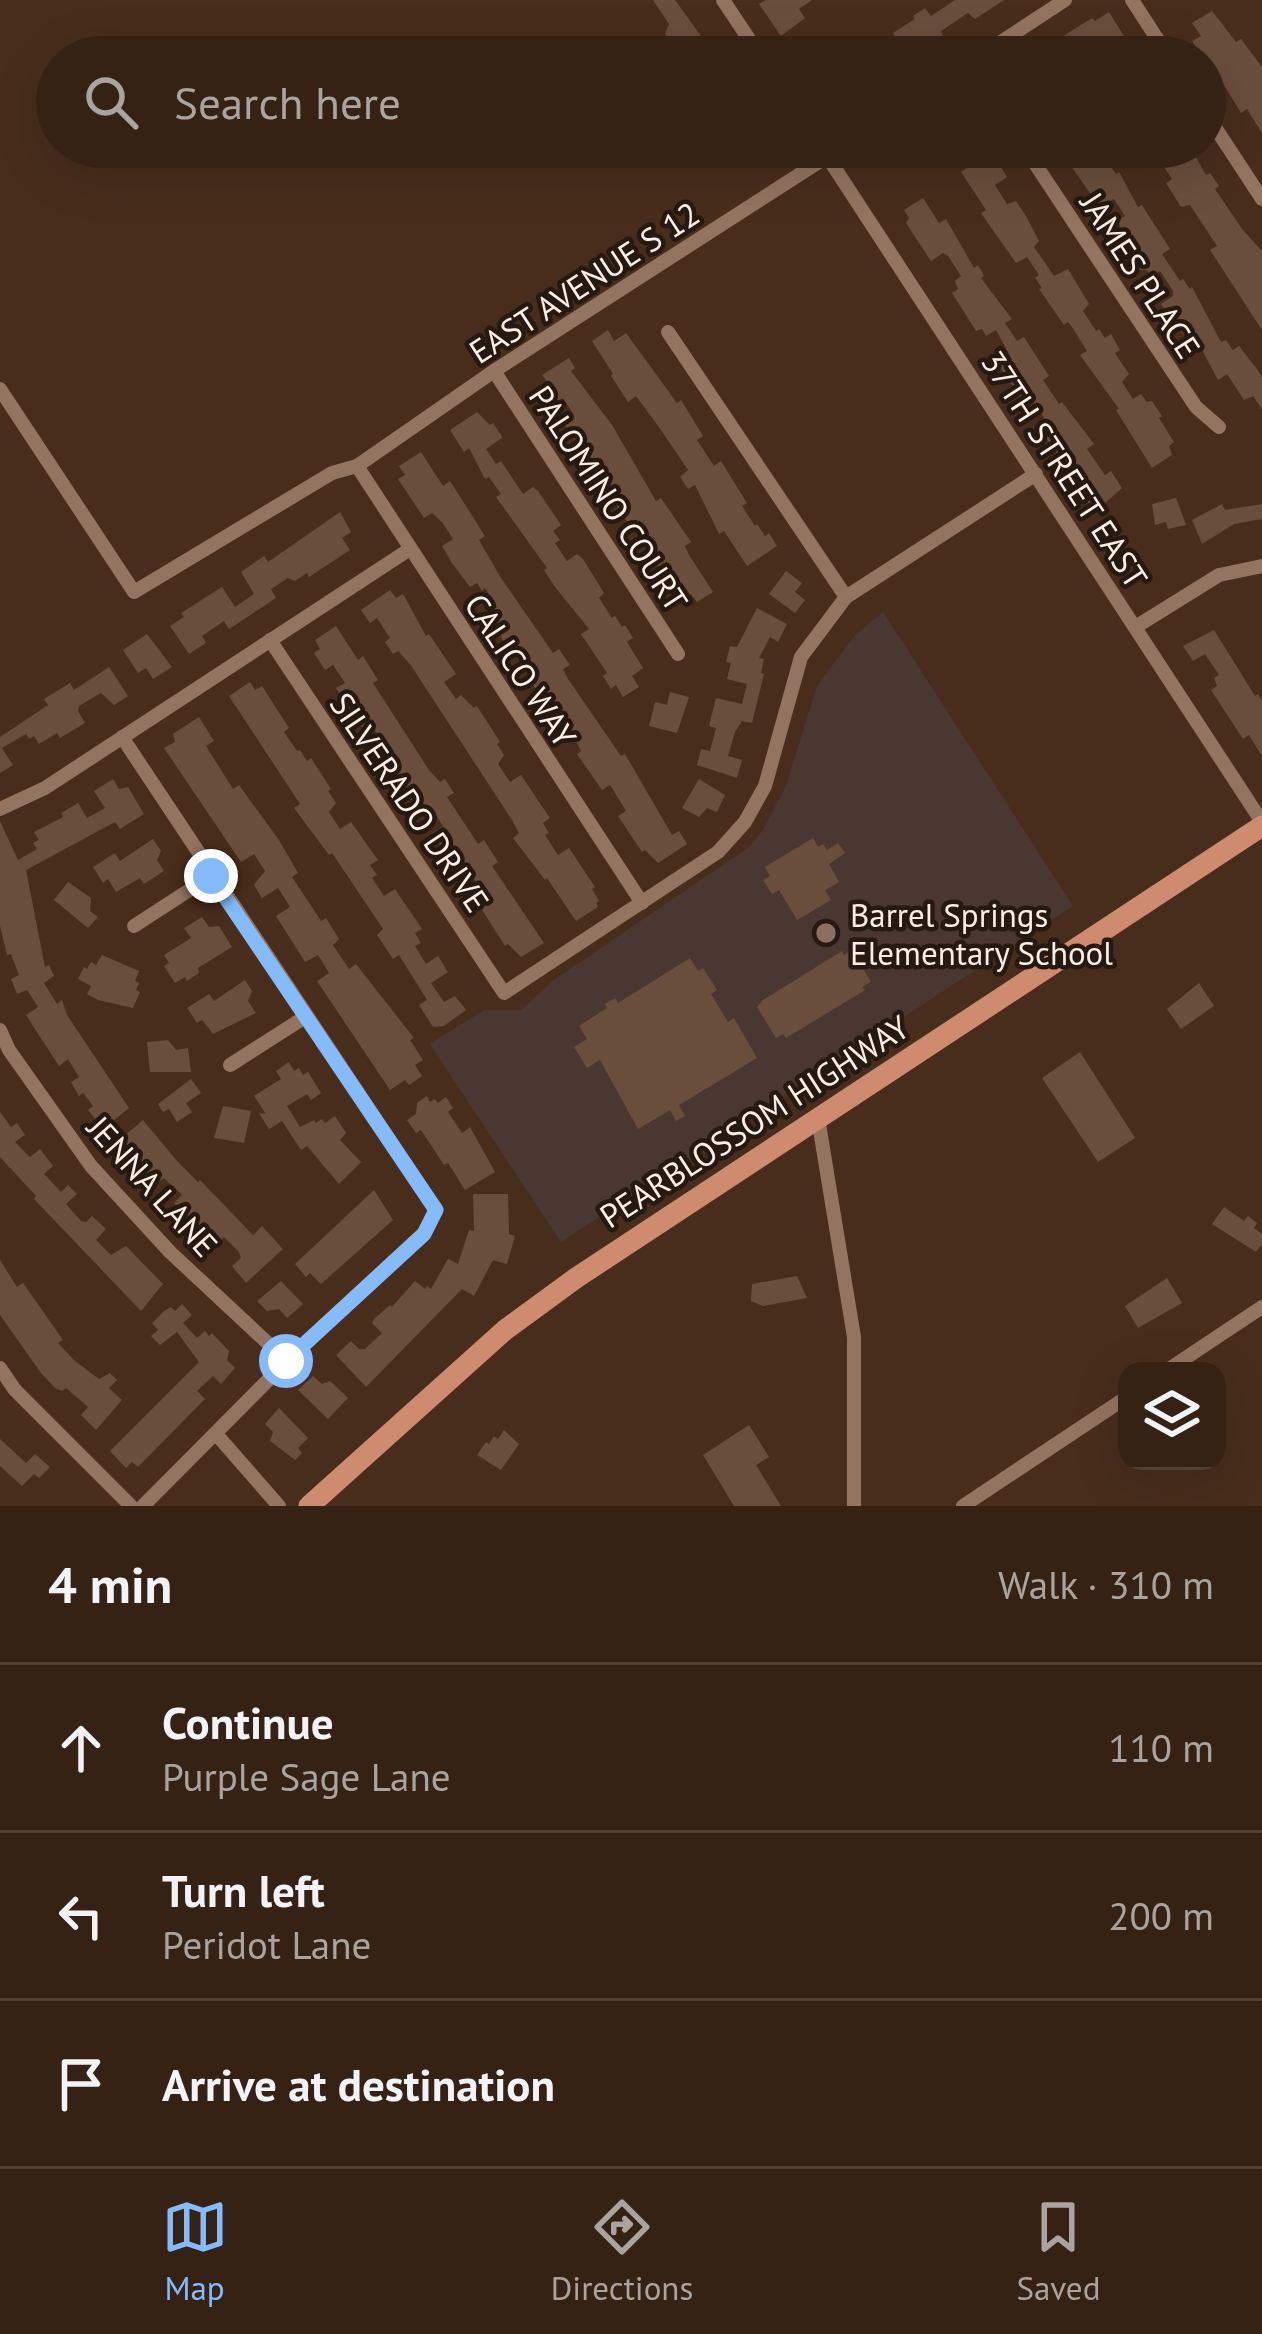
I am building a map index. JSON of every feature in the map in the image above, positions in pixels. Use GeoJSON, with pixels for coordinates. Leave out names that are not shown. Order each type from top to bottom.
{"type":"FeatureCollection","features":[{"type":"Feature","properties":{"kind":"main road","name":"PEARBLOSSOM HIGHWAY"},"geometry":{"type":"LineString","coordinates":[[309,1506],[505,1330],[576,1278],[1262,824]]}},
{"type":"Feature","properties":{"kind":"street"},"geometry":{"type":"LineString","coordinates":[[723,0],[747,36]]}},
{"type":"Feature","properties":{"kind":"street"},"geometry":{"type":"LineString","coordinates":[[1010,36],[1065,0]]}},
{"type":"Feature","properties":{"kind":"street"},"geometry":{"type":"LineString","coordinates":[[1132,0],[1155,36]]}},
{"type":"Feature","properties":{"kind":"street"},"geometry":{"type":"LineString","coordinates":[[1226,144],[1262,199]]}},
{"type":"Feature","properties":{"kind":"street","name":"EAST AVENUE S 12"},"geometry":{"type":"LineString","coordinates":[[0,389],[134,592],[332,473],[356,466],[800,168]]}},
{"type":"Feature","properties":{"kind":"street","name":"37TH STREET EAST"},"geometry":{"type":"LineString","coordinates":[[835,168],[1262,824]]}},
{"type":"Feature","properties":{"kind":"street","name":"JAMES PLACE"},"geometry":{"type":"LineString","coordinates":[[1038,168],[1196,407],[1219,427]]}},
{"type":"Feature","properties":{"kind":"street"},"geometry":{"type":"LineString","coordinates":[[668,332],[846,597]]}},
{"type":"Feature","properties":{"kind":"street","name":"PALOMINO COURT"},"geometry":{"type":"LineString","coordinates":[[494,371],[678,654]]}},
{"type":"Feature","properties":{"kind":"street","name":"CALICO WAY"},"geometry":{"type":"LineString","coordinates":[[356,466],[642,903]]}},
{"type":"Feature","properties":{"kind":"street"},"geometry":{"type":"LineString","coordinates":[[642,903],[718,852],[745,822],[765,786],[801,656],[846,597],[1036,474]]}},
{"type":"Feature","properties":{"kind":"street"},"geometry":{"type":"LineString","coordinates":[[0,809],[45,788],[410,549]]}},
{"type":"Feature","properties":{"kind":"street"},"geometry":{"type":"LineString","coordinates":[[1137,626],[1220,574],[1262,566]]}},
{"type":"Feature","properties":{"kind":"street","name":"SILVERADO DRIVE"},"geometry":{"type":"LineString","coordinates":[[270,640],[504,993],[642,903]]}},
{"type":"Feature","properties":{"kind":"street"},"geometry":{"type":"LineString","coordinates":[[122,737],[436,1210],[424,1234],[286,1361],[143,1506]]}},
{"type":"Feature","properties":{"kind":"street"},"geometry":{"type":"LineString","coordinates":[[134,926],[211,876]]}},
{"type":"Feature","properties":{"kind":"street"},"geometry":{"type":"LineString","coordinates":[[230,1065],[304,1017]]}},
{"type":"Feature","properties":{"kind":"street","name":"JENNA LANE"},"geometry":{"type":"LineString","coordinates":[[0,1030],[91,1166],[170,1252],[286,1361]]}},
{"type":"Feature","properties":{"kind":"street"},"geometry":{"type":"LineString","coordinates":[[818,1118],[854,1336],[854,1506]]}},
{"type":"Feature","properties":{"kind":"street"},"geometry":{"type":"LineString","coordinates":[[1180,1362],[1262,1307]]}},
{"type":"Feature","properties":{"kind":"street"},"geometry":{"type":"LineString","coordinates":[[0,1368],[15,1390],[131,1506]]}},
{"type":"Feature","properties":{"kind":"street"},"geometry":{"type":"LineString","coordinates":[[963,1506],[1118,1403]]}},
{"type":"Feature","properties":{"kind":"street"},"geometry":{"type":"LineString","coordinates":[[216,1435],[279,1506]]}},
{"type":"Feature","properties":{"kind":"shaded area","name":"Barrel Springs Elementary School"},"geometry":{"type":"Polygon","coordinates":[[[883,612],[1073,906],[561,1242],[430,1044],[484,1010],[521,1010],[555,979],[748,848],[786,786],[817,686],[855,635],[883,612]]]}},
{"type":"Feature","properties":{"kind":"building"},"geometry":{"type":"Polygon","coordinates":[[[653,0],[675,0],[701,36],[666,36],[669,24],[653,0]]]}},
{"type":"Feature","properties":{"kind":"building"},"geometry":{"type":"Polygon","coordinates":[[[812,0],[799,9],[805,18],[781,36],[759,4],[812,0]]]}},
{"type":"Feature","properties":{"kind":"building"},"geometry":{"type":"Polygon","coordinates":[[[955,0],[1004,0],[975,19],[968,13],[941,31],[943,36],[894,36],[925,8],[931,16],[955,0]]]}},
{"type":"Feature","properties":{"kind":"building"},"geometry":{"type":"Polygon","coordinates":[[[1212,11],[1262,67],[1262,133],[1247,109],[1241,113],[1226,88],[1226,36],[1201,36],[1192,23],[1212,11]]]}},
{"type":"Feature","properties":{"kind":"building"},"geometry":{"type":"Polygon","coordinates":[[[1109,12],[1124,36],[1064,36],[1092,18],[1095,21],[1109,12]]]}},
{"type":"Feature","properties":{"kind":"building"},"geometry":{"type":"Polygon","coordinates":[[[1001,168],[1007,177],[995,185],[1007,204],[1016,201],[1026,216],[1039,241],[1034,247],[1054,276],[1068,269],[1089,304],[1083,311],[1096,331],[1105,338],[1111,334],[1120,350],[1115,353],[1129,374],[1122,382],[1133,399],[1141,394],[1152,401],[1174,442],[1169,446],[1172,455],[1152,468],[1119,409],[1080,355],[1087,351],[1072,327],[1068,322],[1064,325],[1039,289],[1035,278],[1039,275],[1027,257],[1016,263],[981,213],[986,210],[961,172],[1001,168]]]}},
{"type":"Feature","properties":{"kind":"building"},"geometry":{"type":"Polygon","coordinates":[[[1072,168],[1119,172],[1170,249],[1162,254],[1180,281],[1192,287],[1221,342],[1226,340],[1233,350],[1239,346],[1262,377],[1262,409],[1253,396],[1244,400],[1227,374],[1218,380],[1194,335],[1186,338],[1161,304],[1173,291],[1160,271],[1151,277],[1147,270],[1139,270],[1115,233],[1121,229],[1118,220],[1125,216],[1114,199],[1099,206],[1072,168]]]}},
{"type":"Feature","properties":{"kind":"building"},"geometry":{"type":"Polygon","coordinates":[[[1165,168],[1202,168],[1206,175],[1210,173],[1219,186],[1215,189],[1262,251],[1262,330],[1210,250],[1217,246],[1190,205],[1181,207],[1166,183],[1172,179],[1165,168]]]}},
{"type":"Feature","properties":{"kind":"building"},"geometry":{"type":"Polygon","coordinates":[[[923,198],[939,223],[946,219],[974,268],[978,265],[981,278],[1012,319],[1005,323],[1017,341],[1024,337],[1049,376],[1043,380],[1094,444],[1087,449],[1105,475],[1111,471],[1122,488],[1095,512],[1084,496],[1092,491],[1079,470],[1065,465],[1039,428],[1046,421],[1034,402],[1021,398],[998,364],[1010,356],[996,330],[986,336],[982,329],[976,331],[952,293],[961,276],[948,256],[943,253],[931,261],[906,223],[909,218],[904,210],[923,198]]]}},
{"type":"Feature","properties":{"kind":"building"},"geometry":{"type":"Polygon","coordinates":[[[608,330],[614,341],[626,333],[677,403],[681,400],[714,466],[721,461],[755,526],[765,536],[769,533],[777,546],[747,566],[724,531],[719,534],[695,485],[688,489],[680,477],[688,470],[661,430],[636,396],[628,402],[611,376],[592,341],[608,330]]]}},
{"type":"Feature","properties":{"kind":"building"},"geometry":{"type":"Polygon","coordinates":[[[569,358],[575,368],[571,371],[612,425],[656,501],[661,498],[691,542],[685,546],[713,592],[697,602],[691,594],[680,599],[654,561],[652,546],[639,526],[633,530],[563,422],[574,415],[563,398],[552,405],[541,388],[548,383],[542,375],[569,358]]]}},
{"type":"Feature","properties":{"kind":"building"},"geometry":{"type":"Polygon","coordinates":[[[477,412],[501,435],[486,449],[496,464],[501,461],[523,494],[533,487],[538,491],[561,525],[553,531],[560,540],[555,543],[567,561],[577,554],[583,559],[604,593],[599,598],[633,638],[627,642],[643,668],[632,676],[639,687],[623,697],[616,685],[611,689],[603,676],[607,673],[581,634],[589,629],[555,587],[469,448],[464,452],[450,430],[477,412]]]}},
{"type":"Feature","properties":{"kind":"building"},"geometry":{"type":"Polygon","coordinates":[[[421,452],[443,486],[450,481],[485,536],[479,540],[501,578],[553,653],[559,649],[570,665],[563,669],[568,679],[621,756],[625,754],[672,835],[679,831],[687,844],[658,863],[642,852],[618,816],[626,811],[610,785],[602,790],[577,754],[581,751],[564,718],[557,723],[530,680],[535,677],[522,657],[509,649],[486,614],[497,607],[485,588],[482,591],[477,583],[470,587],[452,563],[442,546],[453,539],[442,522],[432,513],[424,518],[398,479],[405,475],[399,466],[421,452]]]}},
{"type":"Feature","properties":{"kind":"building"},"geometry":{"type":"Polygon","coordinates":[[[1176,498],[1186,525],[1168,529],[1166,522],[1155,525],[1152,504],[1176,498]]]}},
{"type":"Feature","properties":{"kind":"building"},"geometry":{"type":"Polygon","coordinates":[[[1222,504],[1225,510],[1262,504],[1262,519],[1234,524],[1202,544],[1192,520],[1222,504]]]}},
{"type":"Feature","properties":{"kind":"building"},"geometry":{"type":"Polygon","coordinates":[[[340,512],[351,532],[342,538],[350,550],[309,577],[307,573],[295,581],[288,578],[271,589],[276,598],[229,629],[224,621],[202,636],[206,643],[189,654],[170,626],[184,617],[181,613],[222,587],[235,607],[254,594],[241,572],[264,556],[268,562],[340,512]]]}},
{"type":"Feature","properties":{"kind":"building"},"geometry":{"type":"Polygon","coordinates":[[[786,571],[802,583],[795,592],[805,600],[795,613],[769,594],[786,571]]]}},
{"type":"Feature","properties":{"kind":"building"},"geometry":{"type":"Polygon","coordinates":[[[390,590],[396,598],[403,594],[426,636],[456,674],[444,682],[456,699],[461,695],[477,706],[500,742],[504,755],[498,764],[510,782],[521,775],[550,818],[543,823],[549,833],[545,835],[558,855],[569,848],[595,887],[598,907],[576,921],[513,838],[519,833],[512,820],[410,664],[398,651],[393,654],[385,642],[390,638],[377,618],[370,623],[361,610],[390,590]]]}},
{"type":"Feature","properties":{"kind":"building"},"geometry":{"type":"Polygon","coordinates":[[[757,608],[787,624],[778,642],[770,637],[759,658],[764,659],[764,674],[752,723],[742,721],[728,756],[742,760],[737,778],[697,765],[701,749],[710,751],[716,728],[709,726],[716,698],[742,704],[747,684],[727,679],[731,663],[726,662],[730,646],[737,647],[757,608]]]}},
{"type":"Feature","properties":{"kind":"building"},"geometry":{"type":"Polygon","coordinates":[[[336,626],[358,660],[363,656],[378,680],[373,683],[429,770],[440,782],[445,779],[454,793],[447,797],[478,844],[484,840],[498,862],[492,866],[544,943],[521,957],[505,946],[479,905],[487,899],[470,873],[459,875],[432,833],[443,826],[431,808],[420,809],[384,761],[395,754],[383,735],[379,737],[373,727],[365,732],[336,688],[345,683],[333,665],[325,670],[314,653],[320,649],[315,640],[336,626]]]}},
{"type":"Feature","properties":{"kind":"building"},"geometry":{"type":"Polygon","coordinates":[[[1214,630],[1262,701],[1262,756],[1249,735],[1243,739],[1211,690],[1219,675],[1205,654],[1193,661],[1183,646],[1214,630]]]}},
{"type":"Feature","properties":{"kind":"building"},"geometry":{"type":"Polygon","coordinates":[[[147,634],[172,667],[153,679],[146,668],[138,673],[123,650],[147,634]]]}},
{"type":"Feature","properties":{"kind":"building"},"geometry":{"type":"Polygon","coordinates":[[[109,667],[128,696],[114,705],[101,693],[79,706],[85,723],[60,738],[57,733],[39,744],[26,734],[2,748],[13,765],[0,773],[0,737],[48,705],[44,699],[70,683],[74,690],[109,667]]]}},
{"type":"Feature","properties":{"kind":"building"},"geometry":{"type":"Polygon","coordinates":[[[250,682],[255,690],[262,686],[289,728],[284,732],[307,761],[311,758],[331,789],[336,803],[329,812],[340,829],[351,822],[378,860],[370,865],[377,875],[372,878],[384,896],[395,889],[422,929],[415,933],[421,943],[415,946],[426,964],[438,956],[448,972],[431,983],[444,1002],[455,996],[466,1010],[444,1026],[433,1027],[419,1005],[427,1000],[399,955],[393,959],[377,935],[383,929],[332,853],[294,808],[300,804],[229,696],[250,682]]]}},
{"type":"Feature","properties":{"kind":"building"},"geometry":{"type":"Polygon","coordinates":[[[670,692],[689,697],[677,733],[649,726],[655,702],[667,705],[670,692]]]}},
{"type":"Feature","properties":{"kind":"building"},"geometry":{"type":"Polygon","coordinates":[[[199,717],[214,741],[206,746],[233,789],[239,785],[279,840],[298,873],[292,877],[321,921],[326,918],[339,939],[333,945],[349,969],[356,964],[414,1038],[410,1040],[423,1060],[415,1065],[422,1076],[409,1085],[405,1080],[390,1090],[317,981],[329,973],[318,955],[305,962],[276,916],[290,907],[278,888],[262,898],[254,885],[265,871],[254,854],[241,862],[164,748],[175,742],[173,734],[199,717]]]}},
{"type":"Feature","properties":{"kind":"building"},"geometry":{"type":"Polygon","coordinates":[[[113,779],[119,789],[128,787],[144,814],[120,829],[115,822],[26,870],[45,967],[49,965],[54,976],[44,983],[57,1004],[62,1000],[67,1015],[129,1108],[103,1129],[88,1110],[93,1106],[71,1082],[79,1077],[68,1059],[59,1066],[26,1015],[38,1007],[27,990],[17,994],[11,979],[19,975],[11,954],[7,955],[0,926],[0,821],[18,860],[37,849],[34,832],[63,817],[61,813],[78,803],[87,818],[105,808],[94,791],[113,779]]]}},
{"type":"Feature","properties":{"kind":"building"},"geometry":{"type":"Polygon","coordinates":[[[699,779],[725,795],[717,812],[707,808],[699,817],[682,808],[699,779]]]}},
{"type":"Feature","properties":{"kind":"building"},"geometry":{"type":"Polygon","coordinates":[[[813,838],[827,850],[838,843],[845,853],[829,864],[839,882],[825,890],[831,900],[797,920],[779,890],[772,894],[763,880],[770,876],[765,867],[813,838]]]}},
{"type":"Feature","properties":{"kind":"building"},"geometry":{"type":"Polygon","coordinates":[[[153,839],[161,851],[157,860],[164,871],[144,884],[140,878],[116,892],[108,879],[103,883],[93,867],[115,853],[120,861],[153,839]]]}},
{"type":"Feature","properties":{"kind":"building"},"geometry":{"type":"Polygon","coordinates":[[[68,882],[91,898],[90,911],[98,917],[88,928],[54,900],[68,882]]]}},
{"type":"Feature","properties":{"kind":"building"},"geometry":{"type":"Polygon","coordinates":[[[202,917],[209,927],[219,926],[232,947],[198,968],[199,973],[187,981],[185,977],[175,983],[164,966],[169,963],[164,955],[191,938],[184,928],[202,917]]]}},
{"type":"Feature","properties":{"kind":"building"},"geometry":{"type":"Polygon","coordinates":[[[852,950],[871,982],[862,987],[865,990],[786,1038],[783,1034],[776,1038],[757,1007],[763,1000],[842,951],[844,955],[852,950]]]}},
{"type":"Feature","properties":{"kind":"building"},"geometry":{"type":"Polygon","coordinates":[[[102,955],[139,971],[135,981],[140,992],[133,1008],[98,1000],[87,994],[91,986],[78,979],[84,967],[91,962],[96,965],[102,955]]]}},
{"type":"Feature","properties":{"kind":"building"},"geometry":{"type":"Polygon","coordinates":[[[690,958],[698,971],[703,968],[717,990],[711,994],[728,1022],[734,1018],[757,1058],[679,1105],[685,1116],[676,1121],[670,1110],[638,1129],[600,1060],[587,1068],[574,1047],[587,1039],[579,1026],[607,1008],[605,1004],[615,998],[618,1003],[690,958]]]}},
{"type":"Feature","properties":{"kind":"building"},"geometry":{"type":"Polygon","coordinates":[[[245,980],[252,991],[248,1001],[256,1013],[213,1034],[202,1020],[197,1023],[187,1008],[209,994],[214,1001],[245,980]]]}},
{"type":"Feature","properties":{"kind":"building"},"geometry":{"type":"Polygon","coordinates":[[[1199,983],[1214,1006],[1181,1029],[1167,1009],[1199,983]]]}},
{"type":"Feature","properties":{"kind":"building"},"geometry":{"type":"Polygon","coordinates":[[[168,1040],[176,1050],[188,1048],[191,1072],[150,1072],[147,1042],[168,1040]]]}},
{"type":"Feature","properties":{"kind":"building"},"geometry":{"type":"Polygon","coordinates":[[[1080,1052],[1135,1138],[1098,1162],[1042,1078],[1080,1052]]]}},
{"type":"Feature","properties":{"kind":"building"},"geometry":{"type":"Polygon","coordinates":[[[289,1062],[294,1071],[308,1072],[321,1093],[311,1100],[307,1094],[287,1106],[300,1127],[314,1120],[325,1123],[335,1116],[346,1133],[340,1140],[361,1162],[339,1184],[307,1146],[301,1150],[282,1121],[269,1129],[259,1113],[266,1114],[254,1096],[281,1079],[276,1071],[289,1062]]]}},
{"type":"Feature","properties":{"kind":"building"},"geometry":{"type":"Polygon","coordinates":[[[191,1079],[201,1093],[186,1103],[192,1112],[177,1122],[169,1109],[163,1112],[158,1104],[191,1079]]]}},
{"type":"Feature","properties":{"kind":"building"},"geometry":{"type":"Polygon","coordinates":[[[427,1096],[438,1103],[446,1097],[453,1108],[448,1112],[462,1133],[470,1127],[495,1172],[465,1190],[421,1130],[416,1133],[407,1120],[427,1096]]]}},
{"type":"Feature","properties":{"kind":"building"},"geometry":{"type":"Polygon","coordinates":[[[223,1106],[251,1111],[244,1143],[214,1138],[223,1106]]]}},
{"type":"Feature","properties":{"kind":"building"},"geometry":{"type":"Polygon","coordinates":[[[0,1112],[25,1135],[15,1142],[30,1157],[40,1149],[53,1166],[44,1174],[61,1192],[68,1185],[77,1194],[66,1204],[81,1221],[92,1216],[106,1229],[96,1240],[111,1255],[126,1246],[163,1284],[141,1311],[0,1157],[0,1112]]]}},
{"type":"Feature","properties":{"kind":"building"},"geometry":{"type":"Polygon","coordinates":[[[143,1120],[177,1161],[253,1235],[262,1226],[283,1249],[246,1283],[232,1266],[241,1258],[239,1252],[224,1237],[216,1236],[210,1242],[174,1203],[182,1195],[164,1178],[154,1185],[116,1143],[143,1120]]]}},
{"type":"Feature","properties":{"kind":"building"},"geometry":{"type":"Polygon","coordinates":[[[374,1190],[393,1220],[321,1284],[310,1273],[306,1277],[295,1264],[374,1190]]]}},
{"type":"Feature","properties":{"kind":"building"},"geometry":{"type":"Polygon","coordinates":[[[473,1194],[508,1194],[509,1234],[515,1236],[507,1264],[493,1260],[474,1296],[462,1289],[366,1387],[336,1355],[351,1341],[365,1349],[382,1333],[372,1323],[374,1319],[415,1281],[431,1289],[448,1259],[458,1264],[469,1230],[474,1231],[473,1194]]]}},
{"type":"Feature","properties":{"kind":"building"},"geometry":{"type":"Polygon","coordinates":[[[1224,1207],[1244,1221],[1248,1216],[1257,1223],[1254,1228],[1262,1234],[1262,1244],[1256,1252],[1212,1224],[1224,1207]]]}},
{"type":"Feature","properties":{"kind":"building"},"geometry":{"type":"Polygon","coordinates":[[[0,1260],[17,1287],[23,1283],[63,1340],[58,1343],[75,1361],[99,1379],[110,1373],[117,1380],[109,1388],[122,1400],[96,1430],[81,1415],[88,1407],[66,1388],[55,1388],[0,1315],[0,1260]]]}},
{"type":"Feature","properties":{"kind":"building"},"geometry":{"type":"Polygon","coordinates":[[[797,1276],[807,1298],[763,1306],[751,1301],[752,1284],[797,1276]]]}},
{"type":"Feature","properties":{"kind":"building"},"geometry":{"type":"Polygon","coordinates":[[[1167,1278],[1182,1303],[1138,1328],[1125,1306],[1167,1278]]]}},
{"type":"Feature","properties":{"kind":"building"},"geometry":{"type":"Polygon","coordinates":[[[281,1281],[303,1304],[287,1318],[279,1309],[267,1311],[257,1301],[281,1281]]]}},
{"type":"Feature","properties":{"kind":"building"},"geometry":{"type":"Polygon","coordinates":[[[182,1304],[192,1315],[183,1323],[197,1338],[205,1331],[209,1336],[212,1333],[229,1351],[227,1360],[235,1368],[221,1384],[213,1376],[197,1391],[205,1399],[138,1467],[132,1462],[126,1468],[110,1451],[199,1362],[177,1332],[160,1345],[151,1336],[158,1330],[152,1323],[164,1311],[171,1307],[175,1311],[182,1304]]]}},
{"type":"Feature","properties":{"kind":"building"},"geometry":{"type":"Polygon","coordinates":[[[313,1376],[322,1384],[330,1381],[348,1398],[328,1419],[298,1390],[313,1376]]]}},
{"type":"Feature","properties":{"kind":"building"},"geometry":{"type":"Polygon","coordinates":[[[279,1408],[308,1438],[295,1460],[270,1441],[273,1432],[265,1424],[279,1408]]]}},
{"type":"Feature","properties":{"kind":"building"},"geometry":{"type":"Polygon","coordinates":[[[749,1425],[769,1457],[756,1465],[781,1506],[734,1506],[703,1455],[749,1425]]]}},
{"type":"Feature","properties":{"kind":"building"},"geometry":{"type":"Polygon","coordinates":[[[504,1430],[519,1444],[501,1470],[477,1455],[504,1430]]]}},
{"type":"Feature","properties":{"kind":"building"},"geometry":{"type":"Polygon","coordinates":[[[0,1439],[26,1463],[35,1454],[50,1467],[22,1486],[0,1466],[0,1439]]]}},
{"type":"Feature","properties":{"kind":"place","name":"Barrel Springs Elementary School"},"geometry":{"type":"Point","coordinates":[826,933]}},
{"type":"Feature","properties":{"kind":"route"},"geometry":{"type":"LineString","coordinates":[[211,876],[436,1210],[424,1234],[286,1361]]}}]}
